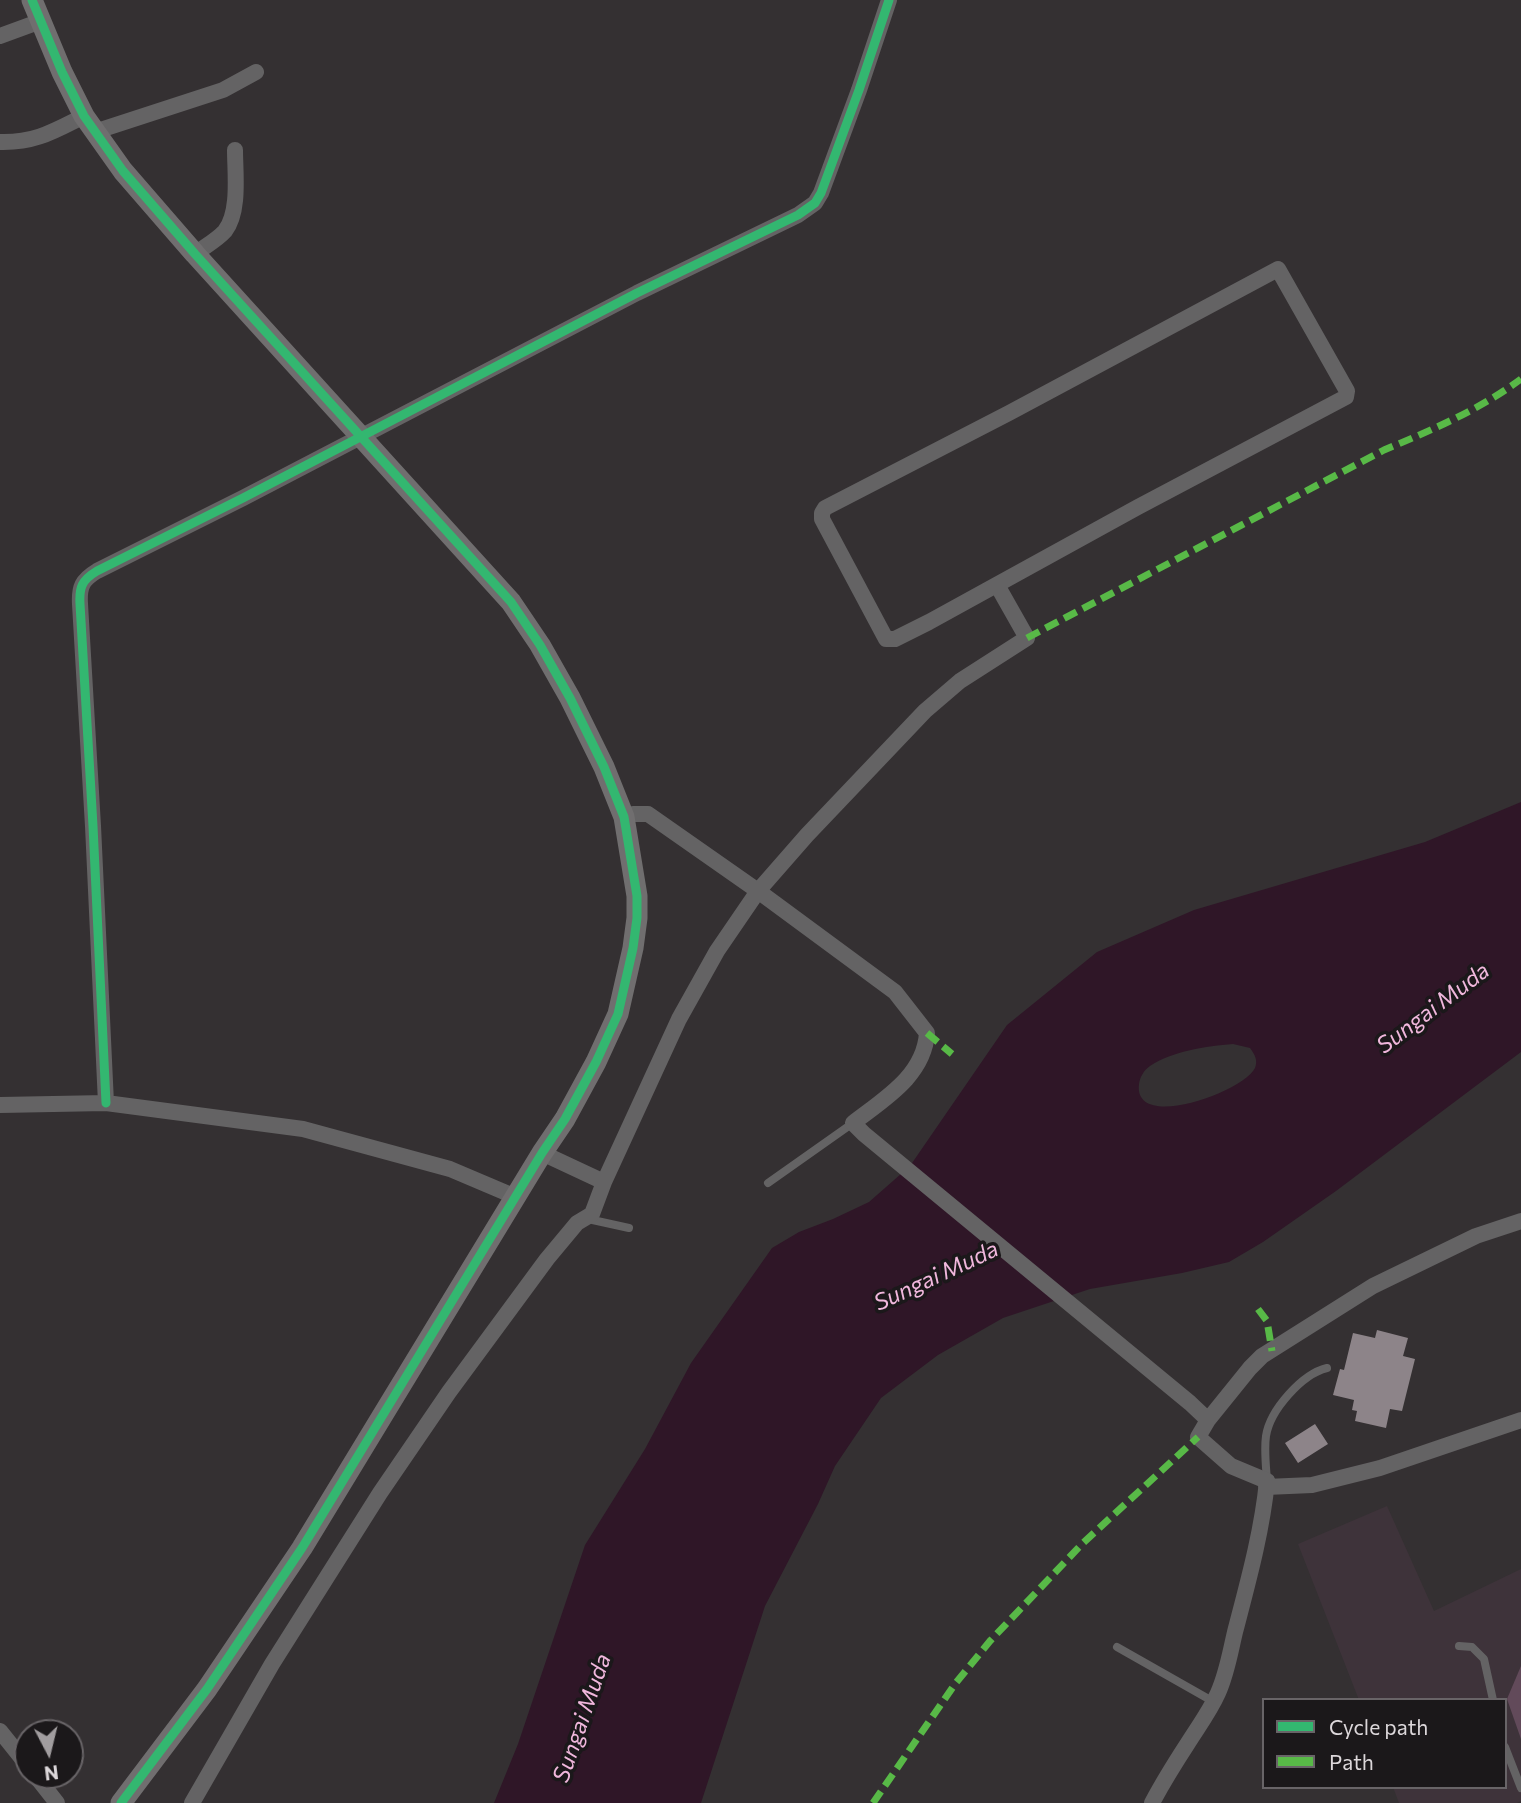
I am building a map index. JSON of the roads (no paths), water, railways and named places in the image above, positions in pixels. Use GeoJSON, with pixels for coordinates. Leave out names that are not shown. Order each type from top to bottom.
{"type":"FeatureCollection","features":[{"type":"Feature","properties":{"kind":"street"},"geometry":{"type":"LineString","coordinates":[[32,0],[62,72],[89,124],[124,171],[195,254],[511,602],[540,645],[570,698],[604,767],[624,817],[636,883],[637,918],[633,948],[618,1014],[565,1119],[302,1548],[130,1800]]}},
{"type":"Feature","properties":{"kind":"street"},"geometry":{"type":"LineString","coordinates":[[106,1104],[79,592],[82,583],[97,571],[637,293],[798,215],[815,203],[855,102],[889,0]]}},
{"type":"Feature","properties":{"kind":"street"},"geometry":{"type":"LineString","coordinates":[[0,36],[41,21]]}},
{"type":"Feature","properties":{"kind":"street"},"geometry":{"type":"LineString","coordinates":[[0,142],[20,143],[223,90],[256,72]]}},
{"type":"Feature","properties":{"kind":"street"},"geometry":{"type":"LineString","coordinates":[[195,254],[223,233],[233,214],[234,150]]}},
{"type":"Feature","properties":{"kind":"street"},"geometry":{"type":"LineString","coordinates":[[1278,269],[1347,391],[1346,397],[997,584],[895,639],[887,639],[822,519],[822,513],[825,508],[1278,269]]}},
{"type":"Feature","properties":{"kind":"street"},"geometry":{"type":"LineString","coordinates":[[192,1803],[272,1664],[380,1493],[449,1392],[532,1279],[577,1223],[592,1214],[660,1059],[705,970],[758,891],[807,835],[925,711],[960,681],[1027,639],[997,584]]}},
{"type":"Feature","properties":{"kind":"street"},"geometry":{"type":"LineString","coordinates":[[624,817],[648,814],[895,992],[927,1033],[926,1043],[914,1070],[902,1084],[853,1123],[1208,1420]]}},
{"type":"Feature","properties":{"kind":"street"},"geometry":{"type":"LineString","coordinates":[[0,1105],[106,1104],[317,1131],[450,1168],[516,1197]]}},
{"type":"Feature","properties":{"kind":"street"},"geometry":{"type":"LineString","coordinates":[[542,1153],[604,1182]]}},
{"type":"Feature","properties":{"kind":"street"},"geometry":{"type":"LineString","coordinates":[[1521,1221],[1476,1236],[1373,1286],[1262,1356],[1208,1420],[1198,1437],[1231,1466],[1266,1484],[1312,1485],[1380,1468],[1521,1420]]}},
{"type":"Feature","properties":{"kind":"street"},"geometry":{"type":"LineString","coordinates":[[1152,1803],[1214,1702],[1228,1666],[1245,1599],[1266,1484]]}},
{"type":"Feature","properties":{"kind":"street"},"geometry":{"type":"LineString","coordinates":[[0,1731],[14,1748]]}},
{"type":"Feature","properties":{"kind":"street"},"geometry":{"type":"LineString","coordinates":[[46,1789],[57,1803]]}},
{"type":"Feature","properties":{"kind":"lane"},"geometry":{"type":"LineString","coordinates":[[768,1183],[853,1123]]}},
{"type":"Feature","properties":{"kind":"lane"},"geometry":{"type":"LineString","coordinates":[[585,1218],[629,1228]]}},
{"type":"Feature","properties":{"kind":"lane"},"geometry":{"type":"LineString","coordinates":[[1266,1484],[1266,1436],[1275,1412],[1296,1387],[1314,1373],[1327,1368]]}},
{"type":"Feature","properties":{"kind":"lane"},"geometry":{"type":"LineString","coordinates":[[1459,1646],[1472,1647],[1483,1659],[1493,1698]]}},
{"type":"Feature","properties":{"kind":"lane"},"geometry":{"type":"LineString","coordinates":[[1117,1647],[1214,1702]]}},
{"type":"Feature","properties":{"kind":"lane"},"geometry":{"type":"LineString","coordinates":[[1507,1751],[1521,1788]]}},
{"type":"Feature","properties":{"kind":"water","name":"Sungai Muda"},"geometry":{"type":"Polygon","coordinates":[[[1521,802],[1521,1052],[1336,1191],[1263,1242],[1229,1262],[1090,1289],[1003,1318],[938,1355],[881,1398],[835,1466],[765,1606],[701,1803],[494,1803],[518,1744],[585,1545],[645,1449],[691,1363],[772,1248],[799,1232],[869,1202],[910,1166],[1007,1025],[1097,952],[1194,910],[1425,842],[1521,802]],[[1233,1044],[1212,1046],[1179,1053],[1159,1061],[1141,1076],[1139,1084],[1142,1098],[1153,1105],[1170,1106],[1190,1103],[1231,1087],[1246,1078],[1255,1068],[1255,1058],[1250,1048],[1233,1044]]]}}]}
